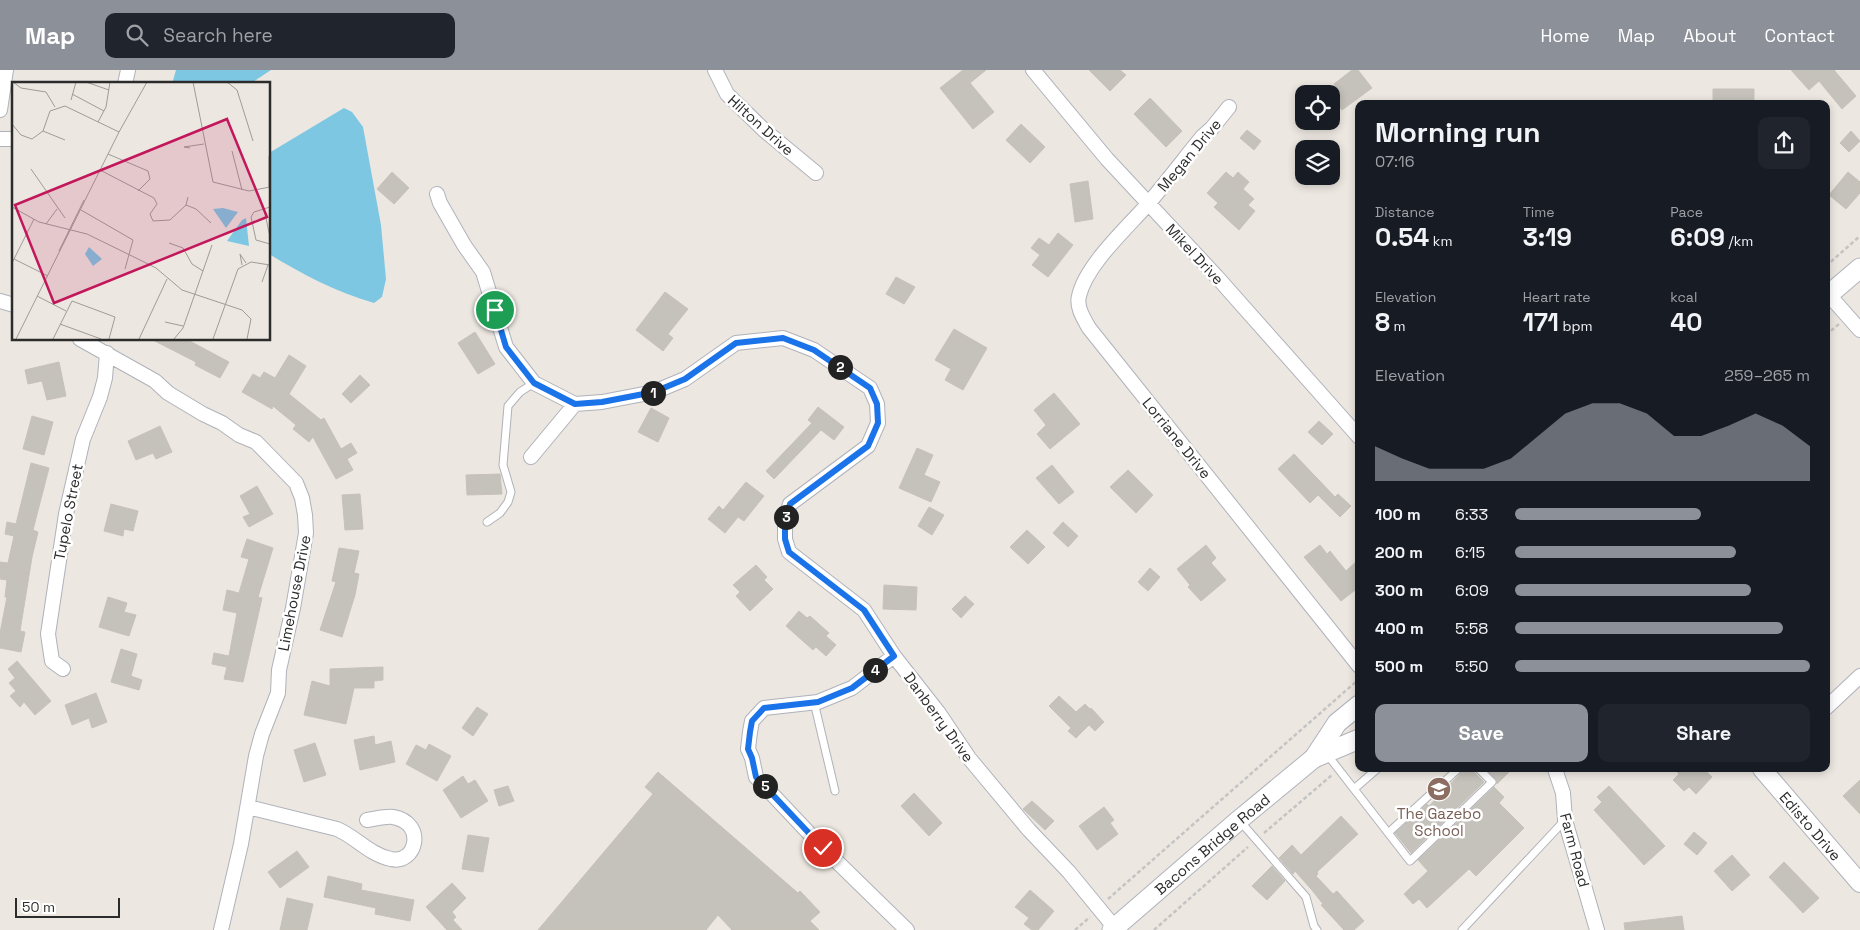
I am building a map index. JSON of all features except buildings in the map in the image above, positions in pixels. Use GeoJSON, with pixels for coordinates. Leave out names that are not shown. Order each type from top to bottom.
{"type":"FeatureCollection","features":[{"type":"Feature","properties":{"kind":"main road"},"geometry":{"type":"LineString","coordinates":[[1830,293],[1860,268]]}},
{"type":"Feature","properties":{"kind":"main road","name":"Bacons Bridge Road"},"geometry":{"type":"LineString","coordinates":[[1320,755],[1338,723],[1355,708]]}},
{"type":"Feature","properties":{"kind":"main road","name":"Bacons Bridge Road"},"geometry":{"type":"LineString","coordinates":[[1114,929],[1239,820],[1320,755],[1355,741]]}},
{"type":"Feature","properties":{"kind":"street"},"geometry":{"type":"LineString","coordinates":[[0,110],[6,70]]}},
{"type":"Feature","properties":{"kind":"street","name":"Hilton Drive"},"geometry":{"type":"LineString","coordinates":[[715,70],[726,94],[764,130],[816,173]]}},
{"type":"Feature","properties":{"kind":"street","name":"Mikel Drive"},"geometry":{"type":"LineString","coordinates":[[1033,70],[1107,159],[1217,277],[1355,432]]}},
{"type":"Feature","properties":{"kind":"street","name":"Megan Drive"},"geometry":{"type":"LineString","coordinates":[[1148,204],[1229,107]]}},
{"type":"Feature","properties":{"kind":"street"},"geometry":{"type":"LineString","coordinates":[[437,194],[440,203],[464,244],[483,272],[506,347],[534,383],[575,404],[531,457]]}},
{"type":"Feature","properties":{"kind":"street","name":"Lorriane Drive"},"geometry":{"type":"LineString","coordinates":[[1148,204],[1095,264],[1084,282],[1078,298],[1083,317],[1089,328],[1355,657]]}},
{"type":"Feature","properties":{"kind":"street"},"geometry":{"type":"LineString","coordinates":[[1830,299],[1860,330]]}},
{"type":"Feature","properties":{"kind":"street","name":"Danberry Drive"},"geometry":{"type":"LineString","coordinates":[[575,404],[602,402],[654,392],[685,379],[736,343],[783,338],[814,350],[870,388],[877,404],[878,423],[868,446],[790,504],[785,521],[785,539],[789,552],[864,610],[894,656],[938,712],[969,758],[997,793],[1069,872],[1114,929]]}},
{"type":"Feature","properties":{"kind":"street","name":"Limehouse Drive"},"geometry":{"type":"LineString","coordinates":[[82,340],[155,381],[168,393],[189,406],[222,423],[239,435],[256,442],[296,483],[302,498],[306,533],[281,663],[278,692],[256,756],[248,807],[222,930]]}},
{"type":"Feature","properties":{"kind":"street","name":"Tupelo Street"},"geometry":{"type":"LineString","coordinates":[[63,669],[52,661],[48,634],[57,568],[71,488],[83,439],[100,397],[105,378],[107,353]]}},
{"type":"Feature","properties":{"kind":"street"},"geometry":{"type":"LineString","coordinates":[[894,656],[852,688],[814,702],[764,708],[752,721],[748,749],[756,777],[823,848],[907,930]]}},
{"type":"Feature","properties":{"kind":"street"},"geometry":{"type":"LineString","coordinates":[[1830,704],[1860,676]]}},
{"type":"Feature","properties":{"kind":"street","name":"Farm Road"},"geometry":{"type":"LineString","coordinates":[[1561,772],[1565,820],[1597,930]]}},
{"type":"Feature","properties":{"kind":"street","name":"Edisto Drive"},"geometry":{"type":"LineString","coordinates":[[1765,772],[1860,883]]}},
{"type":"Feature","properties":{"kind":"street"},"geometry":{"type":"LineString","coordinates":[[248,807],[337,829],[347,833],[369,850],[385,858],[394,860],[403,857],[414,846],[415,836],[413,829],[401,819],[392,817],[367,820]]}},
{"type":"Feature","properties":{"kind":"lane"},"geometry":{"type":"LineString","coordinates":[[487,522],[500,513],[508,502],[511,492],[503,465],[508,406],[520,392],[534,383]]}},
{"type":"Feature","properties":{"kind":"lane"},"geometry":{"type":"LineString","coordinates":[[814,702],[834,791]]}},
{"type":"Feature","properties":{"kind":"lane"},"geometry":{"type":"LineString","coordinates":[[1320,755],[1354,790],[1410,861],[1492,782],[1482,772]]}},
{"type":"Feature","properties":{"kind":"lane"},"geometry":{"type":"LineString","coordinates":[[1354,790],[1374,772]]}},
{"type":"Feature","properties":{"kind":"lane"},"geometry":{"type":"LineString","coordinates":[[1388,833],[1455,772]]}},
{"type":"Feature","properties":{"kind":"lane"},"geometry":{"type":"LineString","coordinates":[[1239,820],[1306,897],[1314,926],[1317,930]]}},
{"type":"Feature","properties":{"kind":"lane"},"geometry":{"type":"LineString","coordinates":[[1462,930],[1565,820]]}},
{"type":"Feature","properties":{"kind":"path"},"geometry":{"type":"LineString","coordinates":[[1830,262],[1860,236]]}},
{"type":"Feature","properties":{"kind":"path"},"geometry":{"type":"LineString","coordinates":[[1830,331],[1837,325]]}},
{"type":"Feature","properties":{"kind":"path"},"geometry":{"type":"LineString","coordinates":[[1112,896],[1355,683]]}},
{"type":"Feature","properties":{"kind":"path"},"geometry":{"type":"LineString","coordinates":[[1075,930],[1087,918]]}},
{"type":"Feature","properties":{"kind":"water"},"geometry":{"type":"Polygon","coordinates":[[[176,70],[271,70],[253,82],[173,82],[176,70]]]}},
{"type":"Feature","properties":{"kind":"water"},"geometry":{"type":"Polygon","coordinates":[[[344,108],[352,112],[363,127],[381,225],[386,279],[382,297],[374,303],[346,294],[320,282],[270,255],[270,152],[344,108]]]}},
{"type":"Feature","properties":{"kind":"place","name":"The Gazebo School"},"geometry":{"type":"Point","coordinates":[1439,789]}},
{"type":"Feature","properties":{"kind":"route"},"geometry":{"type":"LineString","coordinates":[[495,310],[506,347],[534,383],[575,404],[617,400],[654,392],[685,379],[736,343],[783,338],[814,350],[870,388],[877,404],[878,423],[868,446],[790,504],[785,521],[785,539],[789,552],[864,610],[894,656],[852,688],[818,702],[764,708],[752,721],[748,749],[756,777],[823,848]]}}]}
